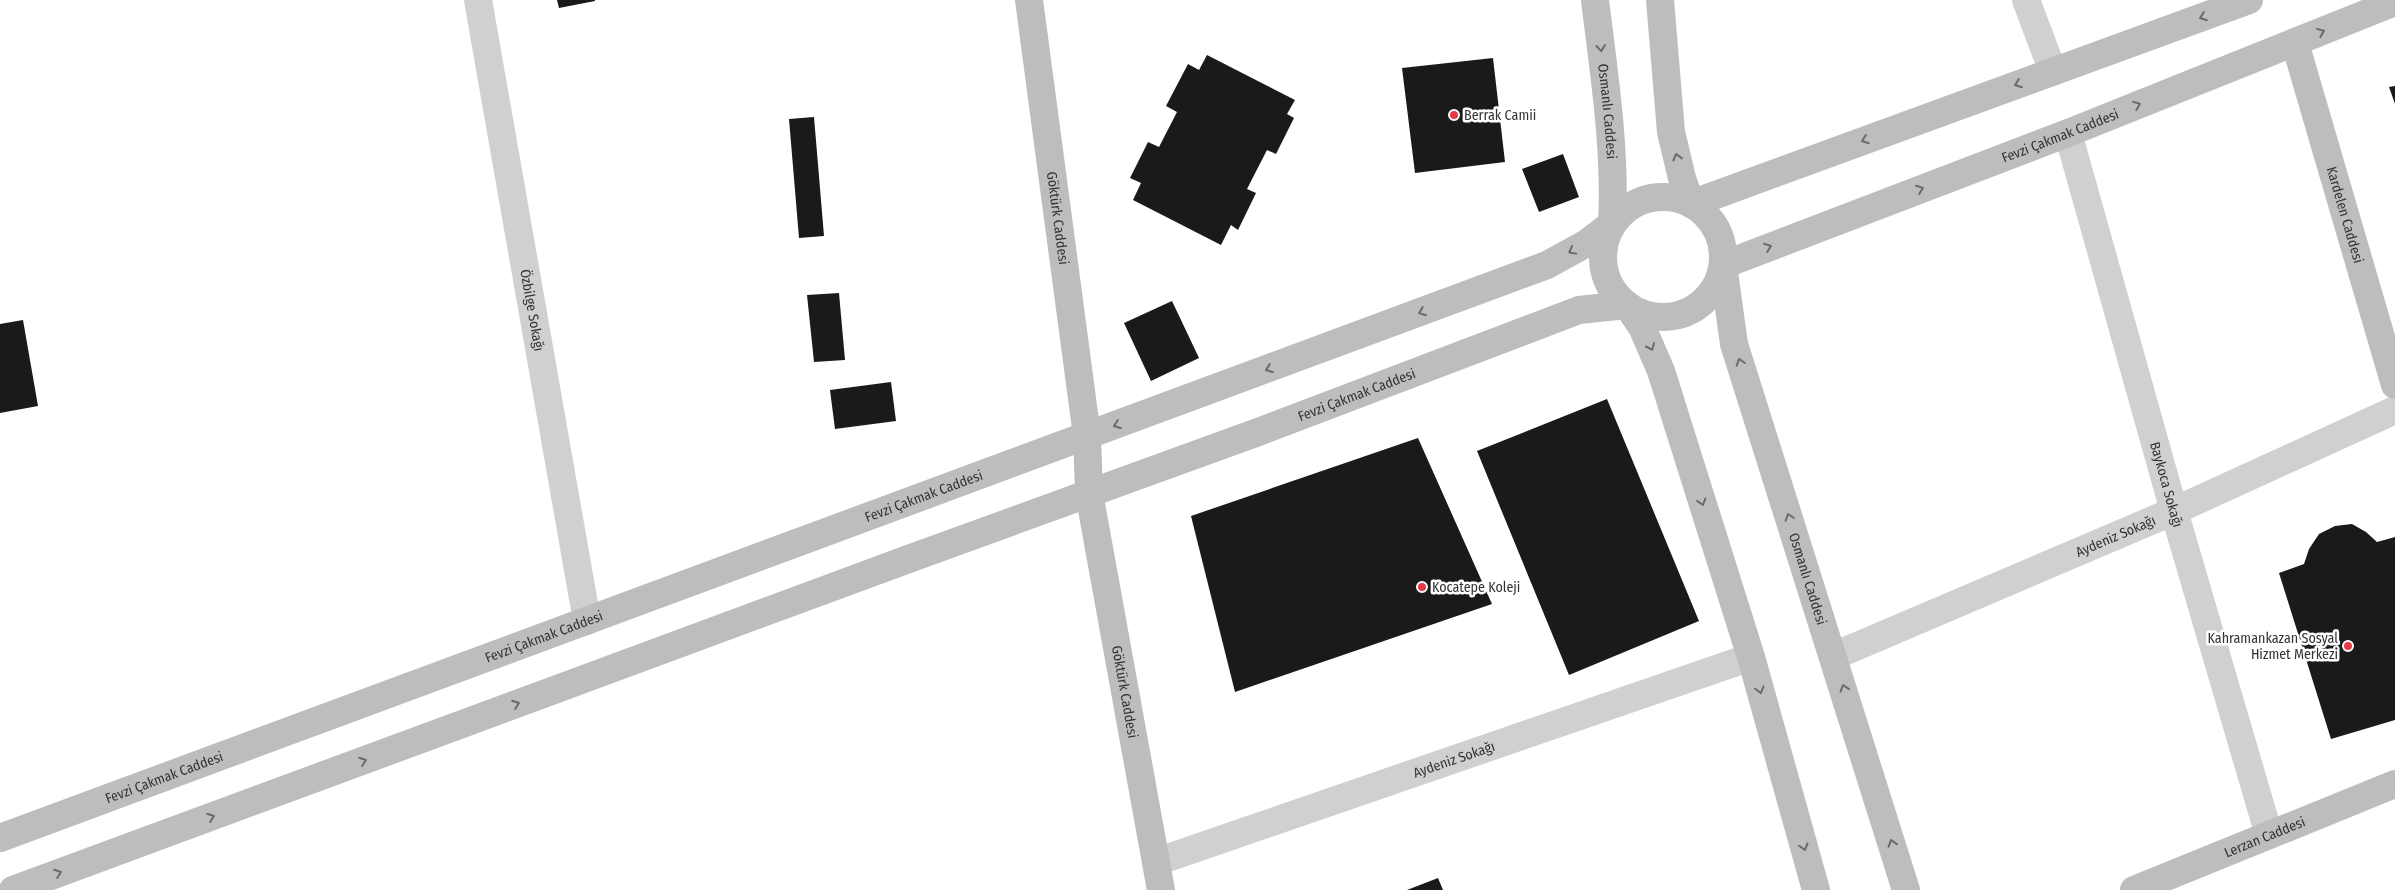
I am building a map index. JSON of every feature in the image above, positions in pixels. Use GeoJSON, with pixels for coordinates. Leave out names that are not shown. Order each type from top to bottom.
{"type":"FeatureCollection","features":[{"type":"Feature","properties":{"kind":"main road","name":"Göktürk Caddesi"},"geometry":{"type":"LineString","coordinates":[[1029,0],[1087,436]]}},
{"type":"Feature","properties":{"kind":"main road","name":"Osmanlı Caddesi"},"geometry":{"type":"LineString","coordinates":[[1595,0],[1611,142],[1614,194],[1612,224]]}},
{"type":"Feature","properties":{"kind":"main road"},"geometry":{"type":"LineString","coordinates":[[1660,0],[1671,132],[1682,178],[1691,204]]}},
{"type":"Feature","properties":{"kind":"main road"},"geometry":{"type":"LineString","coordinates":[[1691,204],[2249,0]]}},
{"type":"Feature","properties":{"kind":"main road","name":"Fevzi Çakmak Caddesi"},"geometry":{"type":"LineString","coordinates":[[1723,265],[2068,133],[2395,2]]}},
{"type":"Feature","properties":{"kind":"main road","name":"Kardelen Caddesi"},"geometry":{"type":"LineString","coordinates":[[2295,43],[2395,385]]}},
{"type":"Feature","properties":{"kind":"main road"},"geometry":{"type":"LineString","coordinates":[[1628,305],[1652,316],[1667,317],[1683,314],[1697,307],[1709,296],[1717,285],[1723,265],[1723,248],[1718,232],[1707,215],[1691,204],[1672,197],[1653,197],[1634,204],[1623,211],[1612,224],[1606,237],[1603,255],[1605,272],[1613,290],[1628,305],[1642,327],[1661,371],[1751,657],[1816,890]]}},
{"type":"Feature","properties":{"kind":"main road","name":"Fevzi Çakmak Caddesi"},"geometry":{"type":"LineString","coordinates":[[0,838],[1547,265],[1587,243],[1612,224]]}},
{"type":"Feature","properties":{"kind":"main road","name":"Osmanlı Caddesi"},"geometry":{"type":"LineString","coordinates":[[1723,265],[1734,344],[1834,656],[1906,890]]}},
{"type":"Feature","properties":{"kind":"main road","name":"Fevzi Çakmak Caddesi"},"geometry":{"type":"LineString","coordinates":[[13,890],[1270,428],[1579,310],[1628,305]]}},
{"type":"Feature","properties":{"kind":"main road"},"geometry":{"type":"LineString","coordinates":[[1087,436],[1090,493]]}},
{"type":"Feature","properties":{"kind":"main road","name":"Göktürk Caddesi"},"geometry":{"type":"LineString","coordinates":[[1090,493],[1161,890]]}},
{"type":"Feature","properties":{"kind":"main road","name":"Lerzan Caddesi"},"geometry":{"type":"LineString","coordinates":[[2134,890],[2395,784]]}},
{"type":"Feature","properties":{"kind":"street","name":"Özbilge Sokağı"},"geometry":{"type":"LineString","coordinates":[[478,0],[587,621]]}},
{"type":"Feature","properties":{"kind":"street"},"geometry":{"type":"LineString","coordinates":[[2026,0],[2053,72]]}},
{"type":"Feature","properties":{"kind":"street","name":"Baykoca Sokağı"},"geometry":{"type":"LineString","coordinates":[[2068,133],[2174,511],[2269,835]]}},
{"type":"Feature","properties":{"kind":"street","name":"Aydeniz Sokağı"},"geometry":{"type":"LineString","coordinates":[[1834,656],[2174,511],[2395,410]]}},
{"type":"Feature","properties":{"kind":"street","name":"Aydeniz Sokağı"},"geometry":{"type":"LineString","coordinates":[[1156,862],[1751,657]]}},
{"type":"Feature","properties":{"kind":"building"},"geometry":{"type":"Polygon","coordinates":[[[557,0],[595,0],[595,1],[559,8],[557,0]]]}},
{"type":"Feature","properties":{"kind":"building"},"geometry":{"type":"Polygon","coordinates":[[[1207,55],[1295,100],[1287,114],[1294,118],[1276,154],[1267,150],[1247,189],[1256,193],[1238,230],[1231,225],[1221,245],[1133,200],[1141,183],[1130,178],[1148,142],[1159,147],[1177,112],[1166,106],[1188,64],[1199,70],[1207,55]]]}},
{"type":"Feature","properties":{"kind":"building","name":"Berrak Camii"},"geometry":{"type":"Polygon","coordinates":[[[1493,58],[1505,162],[1415,173],[1402,68],[1493,58]]]}},
{"type":"Feature","properties":{"kind":"building"},"geometry":{"type":"Polygon","coordinates":[[[2395,86],[2395,104],[2389,87],[2395,86]]]}},
{"type":"Feature","properties":{"kind":"building"},"geometry":{"type":"Polygon","coordinates":[[[814,117],[824,236],[799,238],[789,119],[814,117]]]}},
{"type":"Feature","properties":{"kind":"building"},"geometry":{"type":"Polygon","coordinates":[[[1563,154],[1579,197],[1539,212],[1522,169],[1563,154]]]}},
{"type":"Feature","properties":{"kind":"building"},"geometry":{"type":"Polygon","coordinates":[[[839,293],[845,360],[814,362],[807,295],[839,293]]]}},
{"type":"Feature","properties":{"kind":"building"},"geometry":{"type":"Polygon","coordinates":[[[1172,301],[1199,358],[1151,381],[1124,323],[1172,301]]]}},
{"type":"Feature","properties":{"kind":"building"},"geometry":{"type":"Polygon","coordinates":[[[23,320],[38,406],[0,413],[0,324],[23,320]]]}},
{"type":"Feature","properties":{"kind":"building"},"geometry":{"type":"Polygon","coordinates":[[[891,382],[896,421],[835,429],[830,390],[891,382]]]}},
{"type":"Feature","properties":{"kind":"building"},"geometry":{"type":"Polygon","coordinates":[[[1607,399],[1699,621],[1569,675],[1477,451],[1607,399]]]}},
{"type":"Feature","properties":{"kind":"building"},"geometry":{"type":"Polygon","coordinates":[[[1418,438],[1492,604],[1235,692],[1191,516],[1418,438]]]}},
{"type":"Feature","properties":{"kind":"building","name":"Kahramankazan Sosyal Hizmet Merkezi"},"geometry":{"type":"Polygon","coordinates":[[[2352,524],[2366,532],[2377,542],[2395,537],[2395,720],[2331,739],[2279,573],[2304,564],[2309,549],[2319,534],[2335,526],[2352,524]]]}},
{"type":"Feature","properties":{"kind":"building"},"geometry":{"type":"Polygon","coordinates":[[[1438,878],[1443,890],[1407,890],[1438,878]]]}},
{"type":"Feature","properties":{"kind":"place","name":"Berrak Camii"},"geometry":{"type":"Point","coordinates":[1454,115]}},
{"type":"Feature","properties":{"kind":"place","name":"Kocatepe Koleji"},"geometry":{"type":"Point","coordinates":[1422,587]}},
{"type":"Feature","properties":{"kind":"place","name":"Kahramankazan Sosyal Hizmet Merkezi"},"geometry":{"type":"Point","coordinates":[2348,646]}}]}
